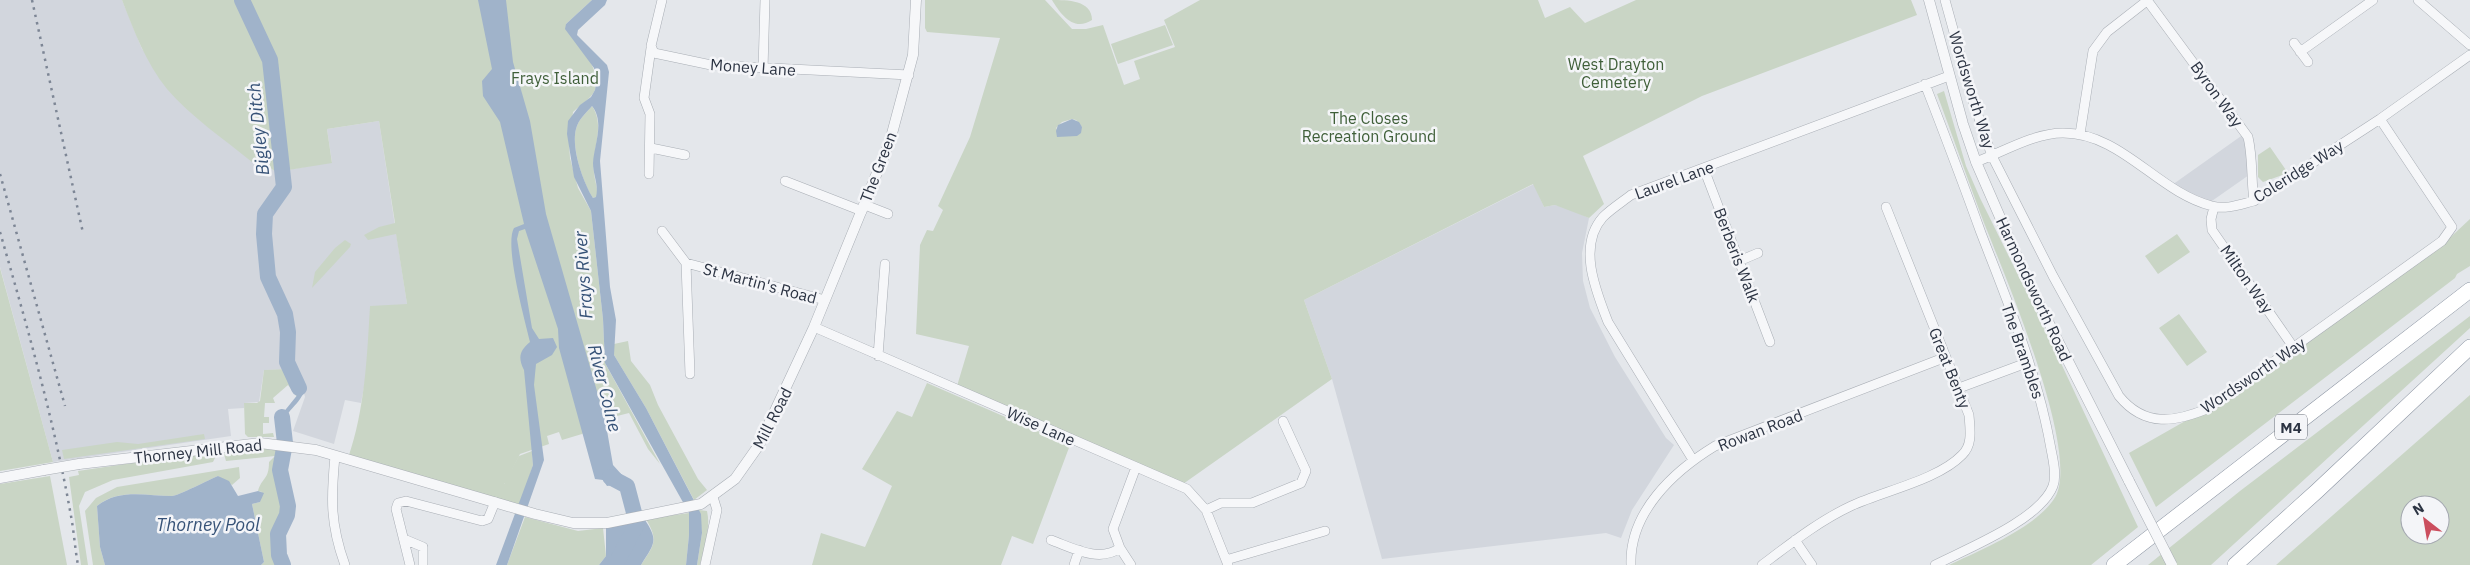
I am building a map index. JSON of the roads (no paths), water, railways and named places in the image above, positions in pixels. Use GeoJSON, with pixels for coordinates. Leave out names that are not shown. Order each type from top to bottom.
{"type":"FeatureCollection","features":[{"type":"Feature","properties":{"kind":"highway","name":"M4"},"geometry":{"type":"LineString","coordinates":[[2114,565],[2470,290]]}},
{"type":"Feature","properties":{"kind":"highway"},"geometry":{"type":"LineString","coordinates":[[2235,565],[2317,491],[2470,347]]}},
{"type":"Feature","properties":{"kind":"street"},"geometry":{"type":"LineString","coordinates":[[648,174],[651,148],[650,114],[644,98],[651,48],[662,0]]}},
{"type":"Feature","properties":{"kind":"street"},"geometry":{"type":"LineString","coordinates":[[763,69],[765,0]]}},
{"type":"Feature","properties":{"kind":"street","name":"The Green"},"geometry":{"type":"LineString","coordinates":[[814,327],[890,140],[913,55],[916,0]]}},
{"type":"Feature","properties":{"kind":"street","name":"Harmondsworth Road"},"geometry":{"type":"LineString","coordinates":[[1929,0],[1949,76],[1976,162],[2029,284],[2172,565]]}},
{"type":"Feature","properties":{"kind":"street","name":"Wordsworth Way"},"geometry":{"type":"LineString","coordinates":[[1946,0],[1977,115],[1992,156],[2119,396],[2126,405],[2145,415],[2156,418],[2170,421],[2185,418],[2209,408],[2442,241],[2452,227],[2380,118]]}},
{"type":"Feature","properties":{"kind":"street"},"geometry":{"type":"LineString","coordinates":[[2080,134],[2093,51],[2107,32],[2148,0]]}},
{"type":"Feature","properties":{"kind":"street","name":"Byron Way"},"geometry":{"type":"LineString","coordinates":[[2148,0],[2248,137],[2251,152],[2251,177],[2254,201]]}},
{"type":"Feature","properties":{"kind":"street"},"geometry":{"type":"LineString","coordinates":[[2300,52],[2373,0]]}},
{"type":"Feature","properties":{"kind":"street"},"geometry":{"type":"LineString","coordinates":[[2418,0],[2470,45]]}},
{"type":"Feature","properties":{"kind":"street"},"geometry":{"type":"LineString","coordinates":[[2294,44],[2308,62]]}},
{"type":"Feature","properties":{"kind":"street","name":"Money Lane"},"geometry":{"type":"LineString","coordinates":[[651,48],[654,54],[711,65],[909,75]]}},
{"type":"Feature","properties":{"kind":"street","name":"Coleridge Way"},"geometry":{"type":"LineString","coordinates":[[1976,162],[2049,134],[2080,134],[2104,142],[2179,191],[2214,207],[2234,206],[2254,201],[2380,118],[2470,55]]}},
{"type":"Feature","properties":{"kind":"street","name":"Laurel Lane"},"geometry":{"type":"LineString","coordinates":[[1693,460],[1608,322],[1593,278],[1590,259],[1596,229],[1603,217],[1631,195],[1949,76]]}},
{"type":"Feature","properties":{"kind":"street","name":"The Brambles"},"geometry":{"type":"LineString","coordinates":[[1925,84],[2029,362],[2046,423],[2054,469],[2054,485],[2044,501],[2015,524],[1935,565]]}},
{"type":"Feature","properties":{"kind":"street"},"geometry":{"type":"LineString","coordinates":[[651,148],[685,155]]}},
{"type":"Feature","properties":{"kind":"street","name":"Berberis Walk"},"geometry":{"type":"LineString","coordinates":[[1704,169],[1770,342]]}},
{"type":"Feature","properties":{"kind":"street"},"geometry":{"type":"LineString","coordinates":[[785,181],[863,208],[888,214]]}},
{"type":"Feature","properties":{"kind":"street","name":"Great Benty"},"geometry":{"type":"LineString","coordinates":[[1762,565],[1795,540],[1851,506],[1916,481],[1948,466],[1963,455],[1970,442],[1969,415],[1886,207]]}},
{"type":"Feature","properties":{"kind":"street","name":"Milton Way"},"geometry":{"type":"LineString","coordinates":[[2214,207],[2211,219],[2212,230],[2294,348]]}},
{"type":"Feature","properties":{"kind":"street"},"geometry":{"type":"LineString","coordinates":[[662,231],[686,263]]}},
{"type":"Feature","properties":{"kind":"street"},"geometry":{"type":"LineString","coordinates":[[1739,261],[1758,252]]}},
{"type":"Feature","properties":{"kind":"street","name":"St Martin's Road"},"geometry":{"type":"LineString","coordinates":[[690,374],[686,263],[825,300]]}},
{"type":"Feature","properties":{"kind":"street"},"geometry":{"type":"LineString","coordinates":[[878,356],[885,264]]}},
{"type":"Feature","properties":{"kind":"street","name":"Wise Lane"},"geometry":{"type":"LineString","coordinates":[[814,327],[1187,489],[1206,510],[1227,563]]}},
{"type":"Feature","properties":{"kind":"street","name":"Mill Road"},"geometry":{"type":"LineString","coordinates":[[713,497],[735,479],[759,445],[814,327]]}},
{"type":"Feature","properties":{"kind":"street","name":"Rowan Road"},"geometry":{"type":"LineString","coordinates":[[1631,565],[1635,534],[1646,512],[1664,484],[1693,460],[1715,446],[1946,357]]}},
{"type":"Feature","properties":{"kind":"street"},"geometry":{"type":"LineString","coordinates":[[1959,388],[2029,362]]}},
{"type":"Feature","properties":{"kind":"street"},"geometry":{"type":"LineString","coordinates":[[1206,510],[1221,503],[1252,502],[1300,483],[1306,471],[1284,421]]}},
{"type":"Feature","properties":{"kind":"street","name":"Thorney Mill Road"},"geometry":{"type":"LineString","coordinates":[[0,478],[79,464],[238,444],[279,444],[335,456],[535,514],[573,523],[607,523],[701,504],[713,497]]}},
{"type":"Feature","properties":{"kind":"street"},"geometry":{"type":"LineString","coordinates":[[335,456],[331,494],[335,538],[345,565]]}},
{"type":"Feature","properties":{"kind":"street"},"geometry":{"type":"LineString","coordinates":[[1131,565],[1120,548],[1113,529],[1114,521],[1136,467]]}},
{"type":"Feature","properties":{"kind":"street"},"geometry":{"type":"LineString","coordinates":[[705,565],[717,510],[713,497]]}},
{"type":"Feature","properties":{"kind":"street"},"geometry":{"type":"LineString","coordinates":[[410,565],[396,509],[398,503],[402,502],[482,521],[488,519],[495,502]]}},
{"type":"Feature","properties":{"kind":"street"},"geometry":{"type":"LineString","coordinates":[[1227,563],[1325,531]]}},
{"type":"Feature","properties":{"kind":"street"},"geometry":{"type":"LineString","coordinates":[[404,539],[423,547],[423,565]]}},
{"type":"Feature","properties":{"kind":"street"},"geometry":{"type":"LineString","coordinates":[[1051,540],[1079,550],[1105,555],[1120,548]]}},
{"type":"Feature","properties":{"kind":"street"},"geometry":{"type":"LineString","coordinates":[[1795,540],[1812,565]]}},
{"type":"Feature","properties":{"kind":"street"},"geometry":{"type":"LineString","coordinates":[[1074,565],[1079,550]]}},
{"type":"Feature","properties":{"kind":"water"},"geometry":{"type":"Polygon","coordinates":[[[478,0],[506,0],[513,62],[530,121],[546,214],[605,419],[613,465],[632,486],[625,488],[620,484],[607,486],[603,480],[595,479],[559,348],[558,329],[525,229],[519,231],[517,239],[532,328],[539,339],[553,338],[557,347],[552,355],[536,364],[534,385],[544,460],[507,565],[496,565],[533,465],[524,370],[520,358],[524,348],[530,342],[516,284],[512,250],[514,228],[524,224],[500,122],[483,96],[482,81],[492,69],[478,0]]]}},
{"type":"Feature","properties":{"kind":"water"},"geometry":{"type":"Polygon","coordinates":[[[592,0],[607,0],[605,5],[578,30],[577,35],[607,65],[609,72],[600,161],[610,287],[616,320],[614,355],[646,408],[701,514],[702,533],[697,565],[686,565],[689,513],[605,363],[603,319],[591,211],[574,177],[567,134],[568,121],[580,105],[591,97],[595,90],[597,79],[594,68],[565,29],[566,24],[592,0]],[[592,106],[582,117],[578,123],[575,137],[579,165],[585,183],[593,198],[596,197],[597,193],[593,163],[598,134],[596,112],[592,106]]]}},
{"type":"Feature","properties":{"kind":"water"},"geometry":{"type":"Polygon","coordinates":[[[1072,119],[1079,122],[1082,127],[1081,133],[1077,136],[1057,137],[1058,125],[1072,119]]]}},
{"type":"Feature","properties":{"kind":"water"},"geometry":{"type":"Polygon","coordinates":[[[287,369],[291,369],[303,394],[288,413],[284,422],[286,437],[281,437],[282,414],[299,393],[287,369]]]}},
{"type":"Feature","properties":{"kind":"water","name":"Thorney Pool"},"geometry":{"type":"Polygon","coordinates":[[[218,476],[229,481],[238,496],[258,491],[264,493],[260,502],[252,504],[264,562],[261,565],[105,565],[100,547],[97,506],[106,500],[124,495],[172,496],[218,476]]]}},
{"type":"Feature","properties":{"kind":"water"},"geometry":{"type":"Polygon","coordinates":[[[645,520],[652,533],[653,542],[641,565],[599,565],[606,556],[606,527],[645,520]]]}},
{"type":"Feature","properties":{"kind":"waterway","name":"Bigley Ditch"},"geometry":{"type":"LineString","coordinates":[[242,0],[270,60],[284,187],[265,214],[264,234],[268,277],[285,314],[288,332],[287,362],[299,388]]}},
{"type":"Feature","properties":{"kind":"waterway","name":"Bigley Ditch"},"geometry":{"type":"LineString","coordinates":[[282,417],[285,443],[280,470],[288,506],[287,515],[278,534],[279,555],[283,565]]}},
{"type":"Feature","properties":{"kind":"waterway","name":"River Colne"},"geometry":{"type":"LineString","coordinates":[[610,477],[627,486],[637,524],[615,565]]}},
{"type":"Feature","properties":{"kind":"railway"},"geometry":{"type":"LineString","coordinates":[[32,0],[83,233]]}},
{"type":"Feature","properties":{"kind":"railway"},"geometry":{"type":"LineString","coordinates":[[0,174],[65,406]]}},
{"type":"Feature","properties":{"kind":"railway"},"geometry":{"type":"LineString","coordinates":[[0,232],[57,444],[78,565]]}},
{"type":"Feature","properties":{"kind":"park label","name":"West Drayton Cemetery"},"geometry":{"type":"Point","coordinates":[1616,73]}},
{"type":"Feature","properties":{"kind":"park label","name":"Frays Island"},"geometry":{"type":"Point","coordinates":[555,78]}},
{"type":"Feature","properties":{"kind":"park label","name":"The Closes Recreation Ground"},"geometry":{"type":"Point","coordinates":[1369,127]}},
{"type":"Feature","properties":{"kind":"water label","name":"Frays River"},"geometry":{"type":"Point","coordinates":[583,275]}}]}
